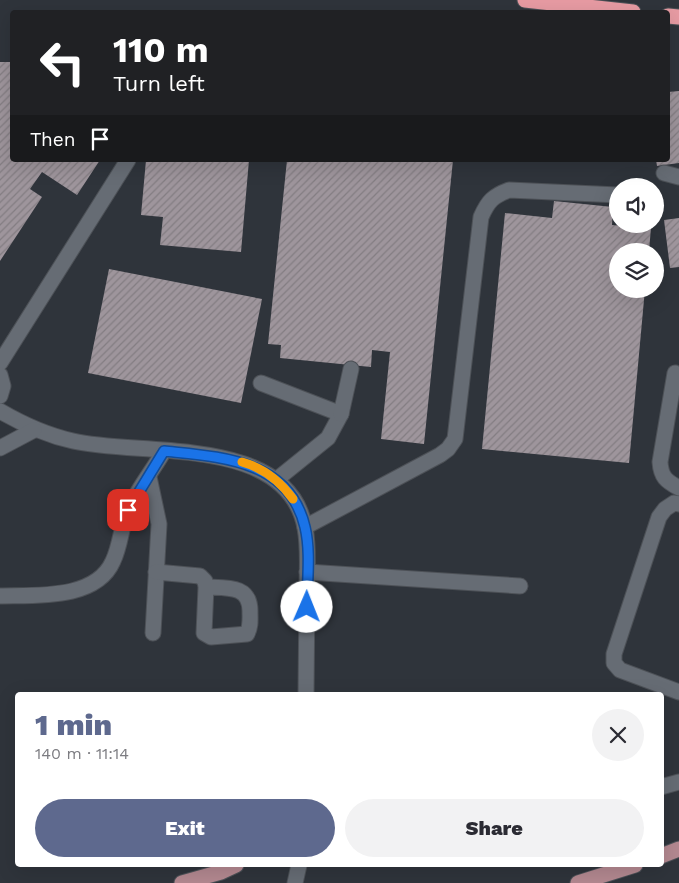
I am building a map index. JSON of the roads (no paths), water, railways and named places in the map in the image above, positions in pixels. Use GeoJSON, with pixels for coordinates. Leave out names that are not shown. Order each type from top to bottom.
{"type":"FeatureCollection","features":[{"type":"Feature","properties":{"kind":"highway"},"geometry":{"type":"LineString","coordinates":[[525,0],[616,10]]}},
{"type":"Feature","properties":{"kind":"main road"},"geometry":{"type":"LineString","coordinates":[[664,855],[679,849]]}},
{"type":"Feature","properties":{"kind":"main road"},"geometry":{"type":"LineString","coordinates":[[182,883],[232,867]]}},
{"type":"Feature","properties":{"kind":"main road"},"geometry":{"type":"LineString","coordinates":[[578,883],[629,867]]}},
{"type":"Feature","properties":{"kind":"street"},"geometry":{"type":"LineString","coordinates":[[0,364],[127,162]]}},
{"type":"Feature","properties":{"kind":"street"},"geometry":{"type":"LineString","coordinates":[[305,526],[440,454],[456,439],[481,217],[487,202],[495,195],[509,190],[609,195]]}},
{"type":"Feature","properties":{"kind":"street"},"geometry":{"type":"LineString","coordinates":[[276,480],[328,438],[341,414],[350,369]]}},
{"type":"Feature","properties":{"kind":"street"},"geometry":{"type":"LineString","coordinates":[[675,373],[660,462],[660,474],[667,482],[679,488]]}},
{"type":"Feature","properties":{"kind":"street"},"geometry":{"type":"LineString","coordinates":[[0,375],[3,386],[0,396]]}},
{"type":"Feature","properties":{"kind":"street"},"geometry":{"type":"LineString","coordinates":[[261,383],[341,414]]}},
{"type":"Feature","properties":{"kind":"street"},"geometry":{"type":"LineString","coordinates":[[0,411],[34,430],[75,442],[217,456],[244,463],[282,485],[295,502],[305,526],[307,572],[306,692]]}},
{"type":"Feature","properties":{"kind":"street"},"geometry":{"type":"LineString","coordinates":[[0,448],[34,430]]}},
{"type":"Feature","properties":{"kind":"street"},"geometry":{"type":"LineString","coordinates":[[0,596],[40,595],[81,589],[96,582],[107,572],[113,562],[128,510],[164,451]]}},
{"type":"Feature","properties":{"kind":"street"},"geometry":{"type":"LineString","coordinates":[[149,476],[159,524],[153,633]]}},
{"type":"Feature","properties":{"kind":"street"},"geometry":{"type":"LineString","coordinates":[[679,504],[674,503],[665,509],[659,517],[614,654],[614,663],[620,670],[679,692]]}},
{"type":"Feature","properties":{"kind":"street"},"geometry":{"type":"LineString","coordinates":[[156,572],[200,576],[205,580],[206,587]]}},
{"type":"Feature","properties":{"kind":"street"},"geometry":{"type":"LineString","coordinates":[[307,572],[520,586]]}},
{"type":"Feature","properties":{"kind":"street"},"geometry":{"type":"LineString","coordinates":[[664,786],[679,782]]}},
{"type":"Feature","properties":{"kind":"street"},"geometry":{"type":"LineString","coordinates":[[295,883],[299,867]]}}]}
